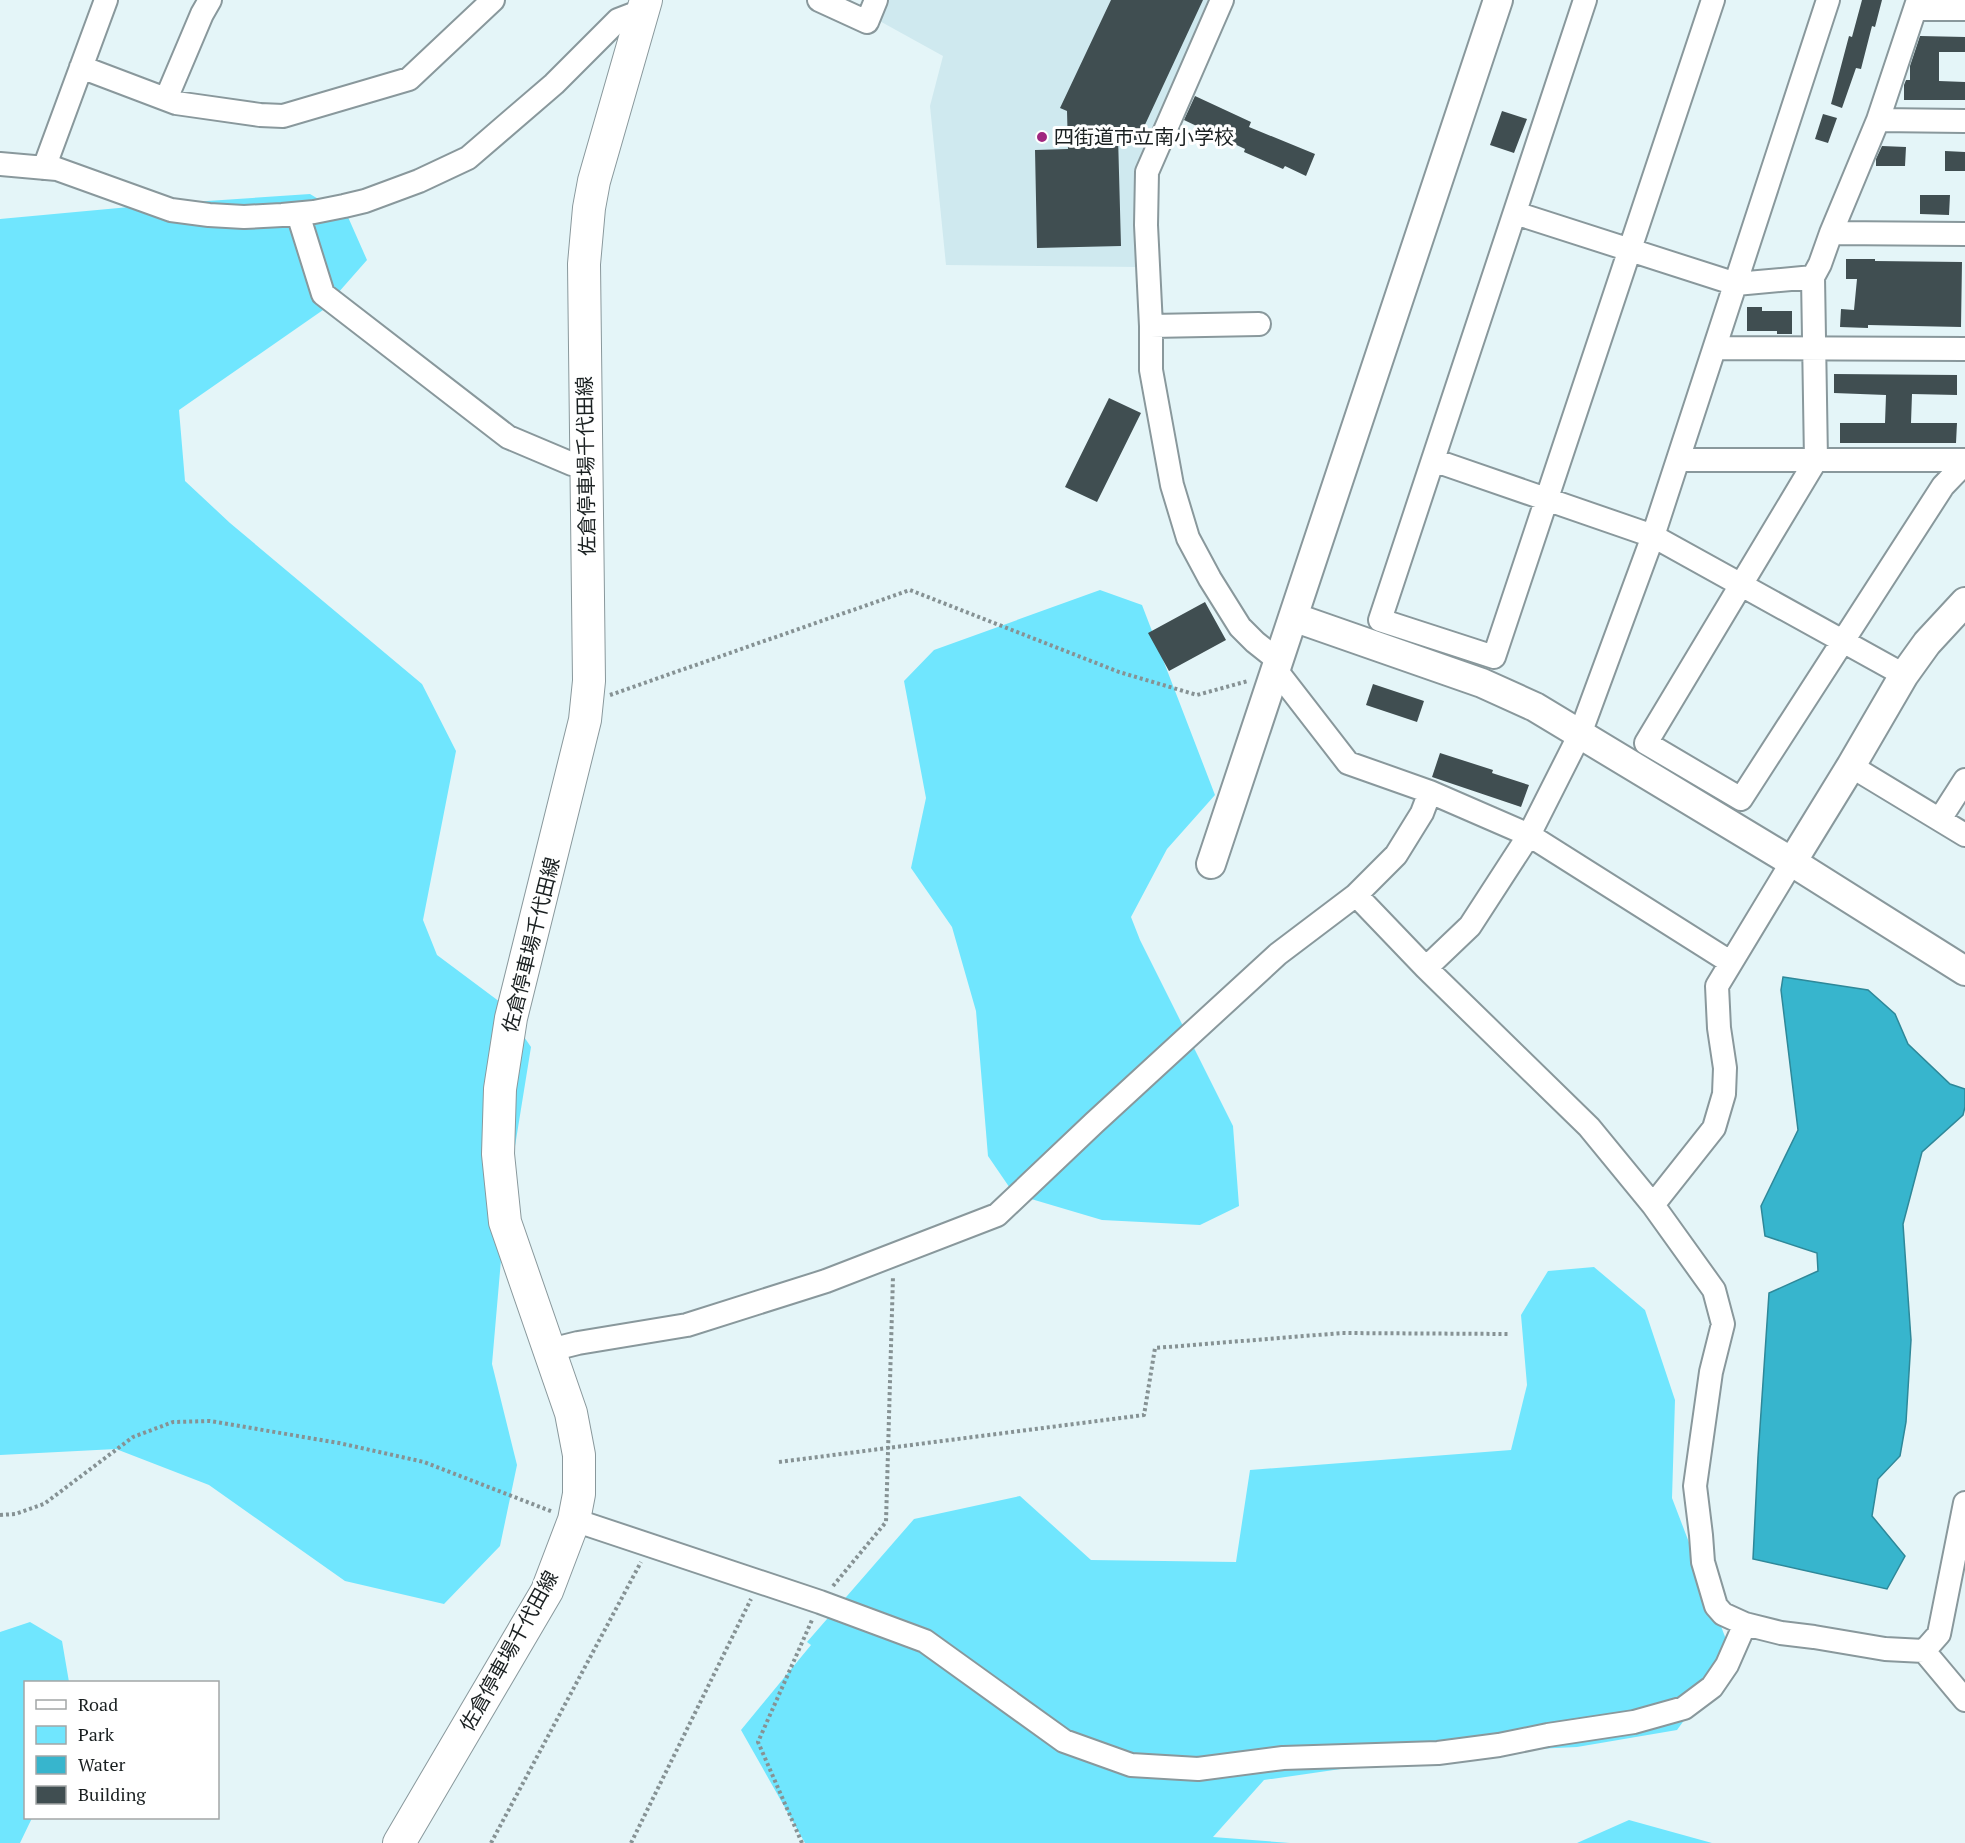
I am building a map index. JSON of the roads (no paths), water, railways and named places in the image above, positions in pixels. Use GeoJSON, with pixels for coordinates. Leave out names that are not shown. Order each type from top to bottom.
{"type":"FeatureCollection","features":[{"type":"Feature","properties":{"kind":"main road","name":"佐倉停車場千代田線"},"geometry":{"type":"LineString","coordinates":[[399,1843],[547,1592],[574,1520],[579,1494],[579,1455],[571,1413],[505,1222],[498,1154],[500,1089],[511,1018],[583,731],[587,704],[589,681],[584,264],[594,181],[644,7]]}},
{"type":"Feature","properties":{"kind":"street"},"geometry":{"type":"LineString","coordinates":[[44,168],[106,0]]}},
{"type":"Feature","properties":{"kind":"street"},"geometry":{"type":"LineString","coordinates":[[166,99],[210,0]]}},
{"type":"Feature","properties":{"kind":"street"},"geometry":{"type":"LineString","coordinates":[[81,67],[166,99],[261,115],[283,116],[409,79],[493,0]]}},
{"type":"Feature","properties":{"kind":"street"},"geometry":{"type":"LineString","coordinates":[[819,0],[867,22],[876,0]]}},
{"type":"Feature","properties":{"kind":"street"},"geometry":{"type":"LineString","coordinates":[[1222,0],[1148,172],[1146,225],[1151,326],[1150,370],[1172,485],[1188,538],[1240,627],[1278,665],[1348,764],[1430,792],[1529,835],[1730,962]]}},
{"type":"Feature","properties":{"kind":"street"},"geometry":{"type":"LineString","coordinates":[[1210,864],[1498,0]]}},
{"type":"Feature","properties":{"kind":"street"},"geometry":{"type":"LineString","coordinates":[[1585,0],[1380,620],[1494,657],[1713,0]]}},
{"type":"Feature","properties":{"kind":"street"},"geometry":{"type":"LineString","coordinates":[[1426,968],[1470,926],[1529,835],[1580,734],[1653,536],[1828,0]]}},
{"type":"Feature","properties":{"kind":"street"},"geometry":{"type":"LineString","coordinates":[[1965,9],[1916,4],[1878,120],[1813,278],[1816,460],[1646,743],[1741,799],[1942,486],[1965,461]]}},
{"type":"Feature","properties":{"kind":"street"},"geometry":{"type":"LineString","coordinates":[[0,164],[57,169],[171,210],[244,217],[314,212],[365,201],[419,181],[468,158],[554,84],[618,20],[644,7]]}},
{"type":"Feature","properties":{"kind":"street"},"geometry":{"type":"LineString","coordinates":[[1878,120],[1965,121]]}},
{"type":"Feature","properties":{"kind":"street"},"geometry":{"type":"LineString","coordinates":[[1515,213],[1736,284],[1813,278]]}},
{"type":"Feature","properties":{"kind":"street"},"geometry":{"type":"LineString","coordinates":[[298,214],[323,294],[508,437],[572,464],[586,466]]}},
{"type":"Feature","properties":{"kind":"street"},"geometry":{"type":"LineString","coordinates":[[1831,233],[1965,234]]}},
{"type":"Feature","properties":{"kind":"street"},"geometry":{"type":"LineString","coordinates":[[1151,326],[1259,324]]}},
{"type":"Feature","properties":{"kind":"street"},"geometry":{"type":"LineString","coordinates":[[1715,348],[1965,349]]}},
{"type":"Feature","properties":{"kind":"street"},"geometry":{"type":"LineString","coordinates":[[1433,460],[1653,536],[1904,675]]}},
{"type":"Feature","properties":{"kind":"street"},"geometry":{"type":"LineString","coordinates":[[1678,460],[1965,461]]}},
{"type":"Feature","properties":{"kind":"street"},"geometry":{"type":"LineString","coordinates":[[1653,1204],[1714,1128],[1724,1094],[1725,1068],[1719,1028],[1717,986],[1904,675],[1927,643],[1965,602]]}},
{"type":"Feature","properties":{"kind":"street"},"geometry":{"type":"LineString","coordinates":[[1293,616],[1482,682],[1535,707],[1792,862],[1965,971]]}},
{"type":"Feature","properties":{"kind":"street"},"geometry":{"type":"LineString","coordinates":[[1851,766],[1965,835]]}},
{"type":"Feature","properties":{"kind":"street"},"geometry":{"type":"LineString","coordinates":[[1940,819],[1965,780]]}},
{"type":"Feature","properties":{"kind":"street"},"geometry":{"type":"LineString","coordinates":[[550,1350],[578,1343],[687,1325],[826,1281],[997,1215],[1278,954],[1356,895],[1396,855],[1422,813],[1430,792]]}},
{"type":"Feature","properties":{"kind":"street"},"geometry":{"type":"LineString","coordinates":[[1356,895],[1426,968],[1588,1127],[1653,1204],[1714,1290],[1723,1324],[1711,1372],[1695,1486],[1703,1562],[1716,1606],[1723,1614],[1745,1624],[1780,1633],[1885,1649],[1924,1651],[1965,1700]]}},
{"type":"Feature","properties":{"kind":"street"},"geometry":{"type":"LineString","coordinates":[[1924,1651],[1939,1634],[1965,1503]]}},
{"type":"Feature","properties":{"kind":"street"},"geometry":{"type":"LineString","coordinates":[[574,1520],[820,1602],[924,1641],[1064,1741],[1131,1765],[1198,1769],[1283,1758],[1438,1753],[1499,1745],[1642,1720],[1684,1708],[1712,1687],[1726,1665],[1745,1624]]}},
{"type":"Feature","properties":{"kind":"water"},"geometry":{"type":"Polygon","coordinates":[[[1783,977],[1868,990],[1895,1014],[1908,1044],[1950,1084],[1965,1089],[1963,1115],[1922,1152],[1903,1224],[1911,1340],[1906,1422],[1900,1456],[1878,1479],[1872,1516],[1905,1556],[1887,1589],[1753,1559],[1769,1293],[1818,1271],[1817,1253],[1765,1236],[1761,1206],[1798,1130],[1781,990],[1783,977]]]}},
{"type":"Feature","properties":{"kind":"place","name":"四街道市立南小学校"},"geometry":{"type":"Point","coordinates":[1042,137]}}]}
